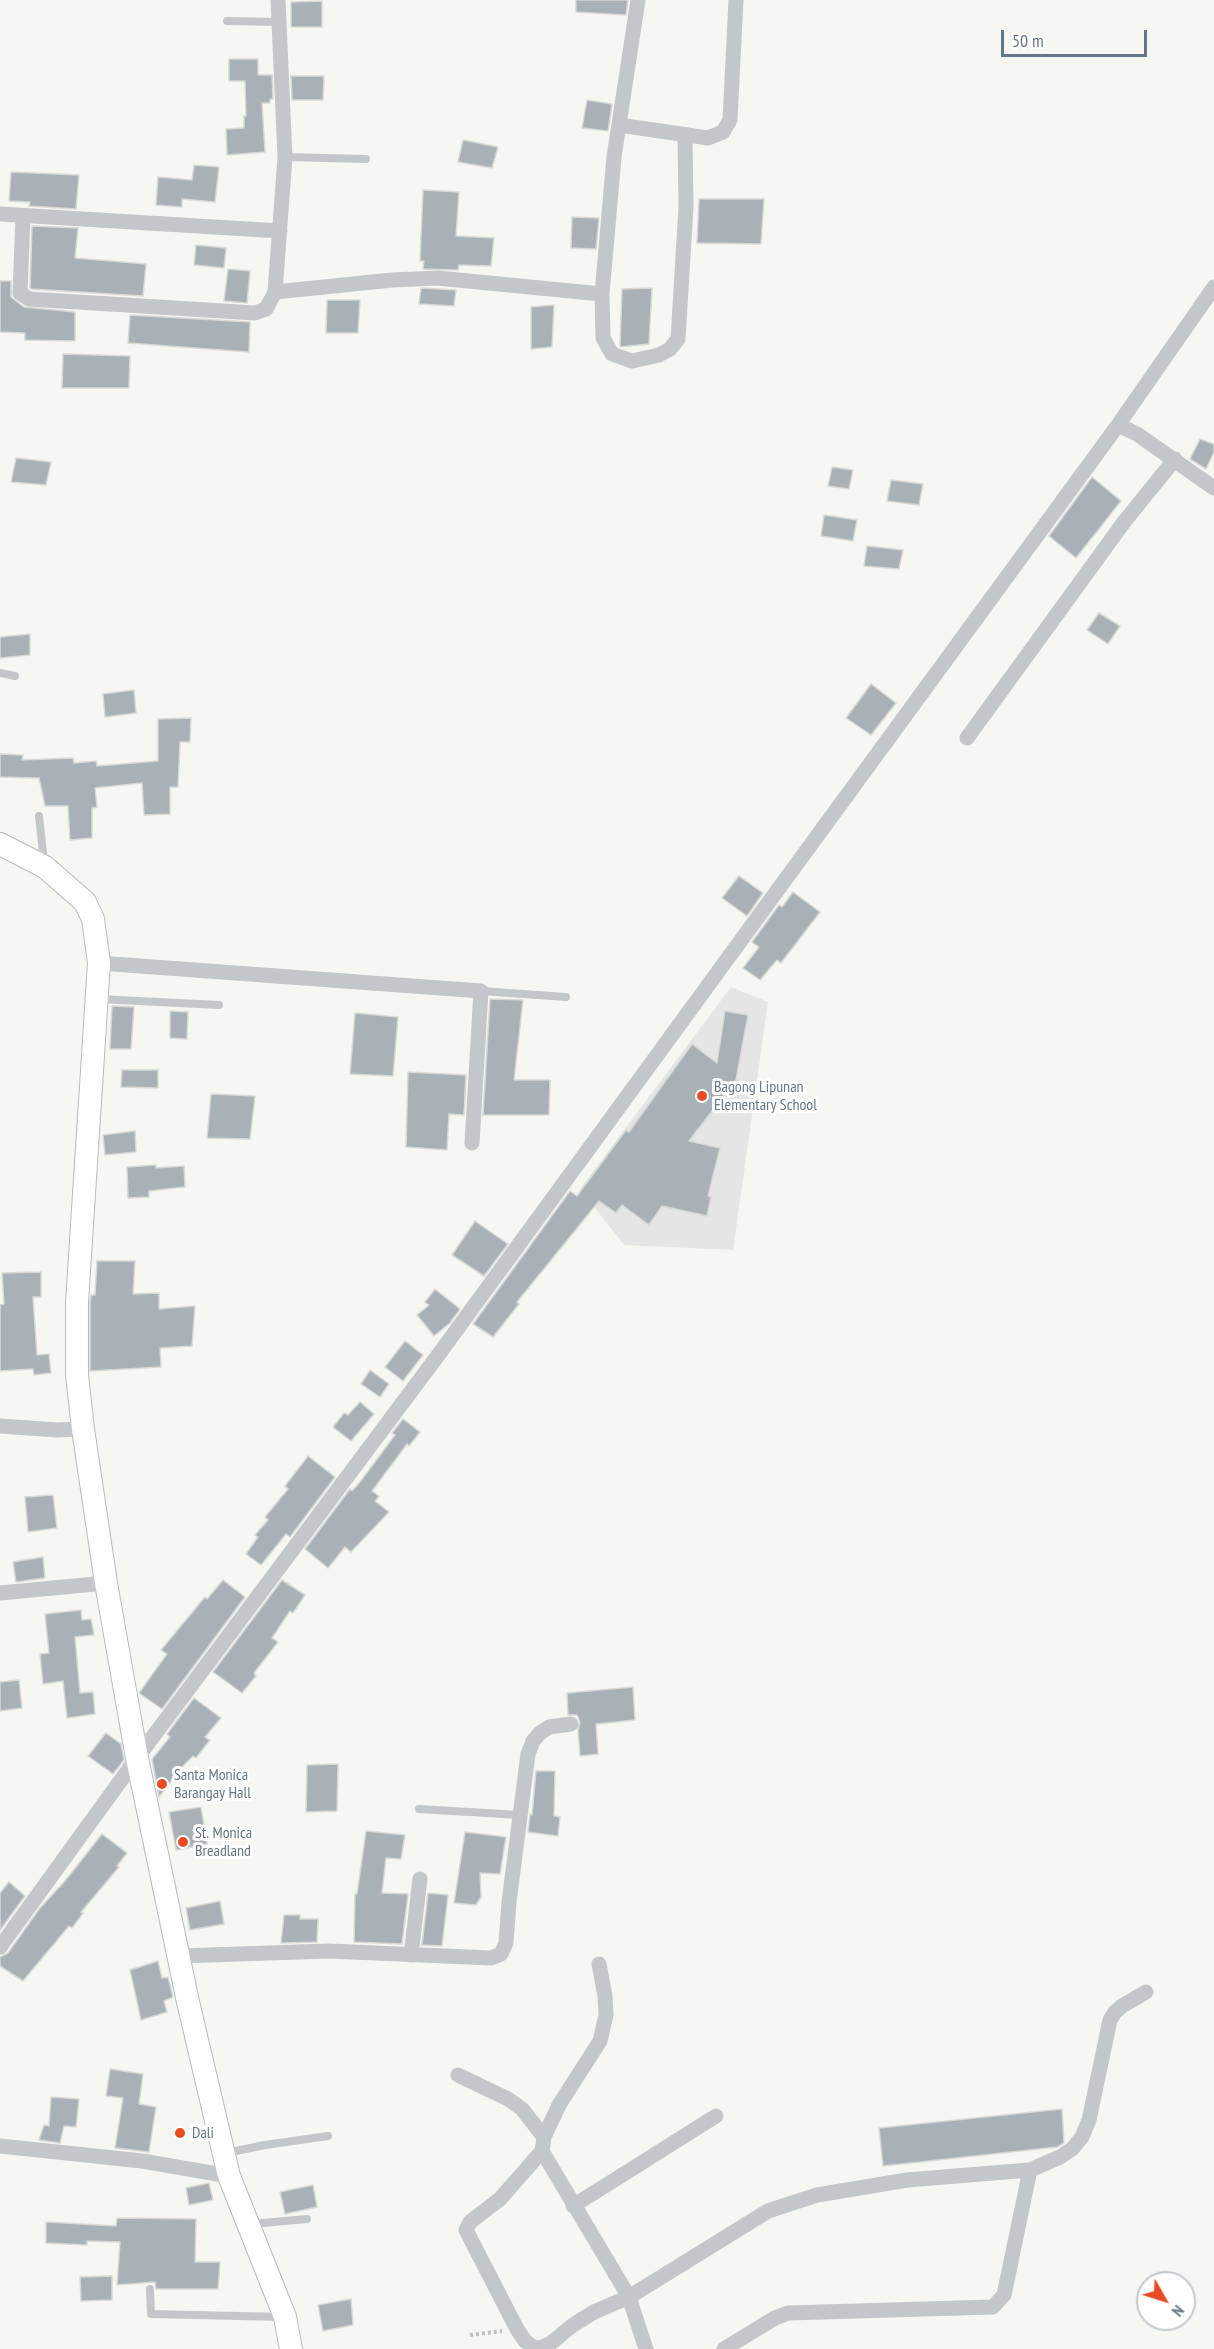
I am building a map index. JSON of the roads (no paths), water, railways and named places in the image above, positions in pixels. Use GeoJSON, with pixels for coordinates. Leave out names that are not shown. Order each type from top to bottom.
{"type":"FeatureCollection","features":[{"type":"Feature","properties":{"kind":"street"},"geometry":{"type":"LineString","coordinates":[[23,216],[20,293],[29,299],[255,313],[266,309],[275,292],[285,157],[278,0]]}},
{"type":"Feature","properties":{"kind":"street"},"geometry":{"type":"LineString","coordinates":[[638,0],[614,157],[602,294],[603,338],[612,354],[632,361],[659,355],[670,349],[678,339],[686,207],[685,135]]}},
{"type":"Feature","properties":{"kind":"street"},"geometry":{"type":"LineString","coordinates":[[619,125],[708,138],[723,132],[730,120],[736,0]]}},
{"type":"Feature","properties":{"kind":"street"},"geometry":{"type":"LineString","coordinates":[[0,214],[280,231]]}},
{"type":"Feature","properties":{"kind":"street"},"geometry":{"type":"LineString","coordinates":[[275,292],[392,280],[437,278],[602,294]]}},
{"type":"Feature","properties":{"kind":"street"},"geometry":{"type":"LineString","coordinates":[[0,1947],[137,1758],[439,1354],[1118,425],[1214,287]]}},
{"type":"Feature","properties":{"kind":"street"},"geometry":{"type":"LineString","coordinates":[[1118,425],[1137,434],[1214,488]]}},
{"type":"Feature","properties":{"kind":"street"},"geometry":{"type":"LineString","coordinates":[[967,738],[1124,522],[1175,459]]}},
{"type":"Feature","properties":{"kind":"street"},"geometry":{"type":"LineString","coordinates":[[0,844],[45,867],[84,902],[93,919],[99,963],[77,1302],[77,1375],[83,1429],[106,1583],[137,1758],[179,1956],[229,2176],[285,2317],[291,2349]]}},
{"type":"Feature","properties":{"kind":"street"},"geometry":{"type":"LineString","coordinates":[[99,963],[481,991],[472,1143]]}},
{"type":"Feature","properties":{"kind":"street"},"geometry":{"type":"LineString","coordinates":[[0,1426],[57,1430],[83,1429]]}},
{"type":"Feature","properties":{"kind":"street"},"geometry":{"type":"LineString","coordinates":[[0,1593],[106,1583]]}},
{"type":"Feature","properties":{"kind":"street"},"geometry":{"type":"LineString","coordinates":[[179,1956],[329,1951],[491,1958],[501,1954],[506,1943],[519,1815],[528,1754],[533,1741],[549,1727],[571,1724]]}},
{"type":"Feature","properties":{"kind":"street"},"geometry":{"type":"LineString","coordinates":[[411,1955],[420,1880]]}},
{"type":"Feature","properties":{"kind":"street"},"geometry":{"type":"LineString","coordinates":[[599,1964],[606,2015],[600,2041],[559,2105],[543,2144],[500,2199],[471,2222],[466,2230],[517,2328],[525,2341],[533,2347],[540,2348],[551,2343],[594,2312],[629,2297],[768,2211],[817,2194],[907,2180],[1030,2169],[1060,2157],[1072,2149],[1082,2137],[1089,2120],[1110,2020],[1122,2006],[1146,1992]]}},
{"type":"Feature","properties":{"kind":"street"},"geometry":{"type":"LineString","coordinates":[[458,2075],[494,2091],[522,2109],[543,2144],[573,2206],[629,2297],[646,2349]]}},
{"type":"Feature","properties":{"kind":"street"},"geometry":{"type":"LineString","coordinates":[[573,2206],[716,2116]]}},
{"type":"Feature","properties":{"kind":"street"},"geometry":{"type":"LineString","coordinates":[[0,2146],[142,2162],[229,2176]]}},
{"type":"Feature","properties":{"kind":"street"},"geometry":{"type":"LineString","coordinates":[[724,2349],[775,2318],[788,2313],[993,2307],[1004,2295],[1030,2169]]}},
{"type":"Feature","properties":{"kind":"lane"},"geometry":{"type":"LineString","coordinates":[[227,21],[278,22]]}},
{"type":"Feature","properties":{"kind":"lane"},"geometry":{"type":"LineString","coordinates":[[285,157],[366,159]]}},
{"type":"Feature","properties":{"kind":"lane"},"geometry":{"type":"LineString","coordinates":[[0,673],[15,676]]}},
{"type":"Feature","properties":{"kind":"lane"},"geometry":{"type":"LineString","coordinates":[[39,816],[45,867]]}},
{"type":"Feature","properties":{"kind":"lane"},"geometry":{"type":"LineString","coordinates":[[481,991],[566,997]]}},
{"type":"Feature","properties":{"kind":"lane"},"geometry":{"type":"LineString","coordinates":[[97,999],[219,1005]]}},
{"type":"Feature","properties":{"kind":"lane"},"geometry":{"type":"LineString","coordinates":[[419,1809],[519,1815]]}},
{"type":"Feature","properties":{"kind":"lane"},"geometry":{"type":"LineString","coordinates":[[224,2154],[265,2145],[328,2136]]}},
{"type":"Feature","properties":{"kind":"lane"},"geometry":{"type":"LineString","coordinates":[[248,2225],[307,2219]]}},
{"type":"Feature","properties":{"kind":"lane"},"geometry":{"type":"LineString","coordinates":[[150,2289],[151,2314],[285,2317]]}},
{"type":"Feature","properties":{"kind":"place","name":"Bagong Lipunan Elementary School"},"geometry":{"type":"Point","coordinates":[702,1096]}},
{"type":"Feature","properties":{"kind":"place","name":"Santa Monica Barangay Hall"},"geometry":{"type":"Point","coordinates":[162,1784]}},
{"type":"Feature","properties":{"kind":"place","name":"St. Monica Breadland"},"geometry":{"type":"Point","coordinates":[183,1842]}},
{"type":"Feature","properties":{"kind":"place","name":"Dali"},"geometry":{"type":"Point","coordinates":[180,2133]}}]}
